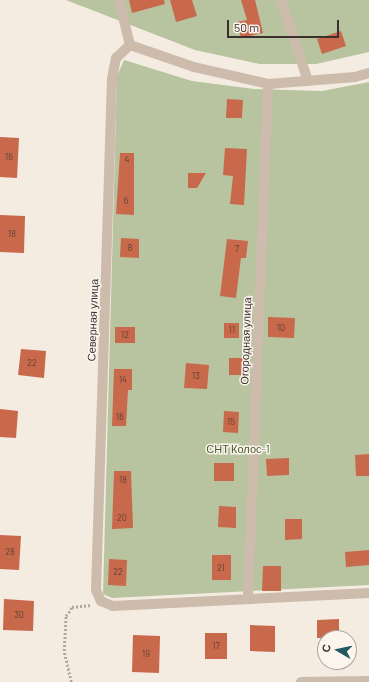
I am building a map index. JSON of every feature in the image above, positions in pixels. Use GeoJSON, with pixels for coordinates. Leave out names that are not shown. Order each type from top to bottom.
{"type":"FeatureCollection","features":[{"type":"Feature","properties":{"kind":"street"},"geometry":{"type":"LineString","coordinates":[[119,0],[130,45],[194,67],[268,84],[308,82],[369,73]]}},
{"type":"Feature","properties":{"kind":"street"},"geometry":{"type":"LineString","coordinates":[[281,0],[308,82]]}},
{"type":"Feature","properties":{"kind":"street","name":"Северная улица"},"geometry":{"type":"LineString","coordinates":[[101,601],[96,590],[112,79],[116,58],[130,45]]}},
{"type":"Feature","properties":{"kind":"street","name":"Огородная улица"},"geometry":{"type":"LineString","coordinates":[[248,599],[268,84]]}},
{"type":"Feature","properties":{"kind":"street"},"geometry":{"type":"LineString","coordinates":[[101,601],[113,606],[369,593]]}},
{"type":"Feature","properties":{"kind":"street"},"geometry":{"type":"LineString","coordinates":[[301,682],[369,681]]}},
{"type":"Feature","properties":{"kind":"path"},"geometry":{"type":"LineString","coordinates":[[71,682],[65,662],[65,625],[68,611],[72,607],[86,607],[101,601]]}},
{"type":"Feature","properties":{"kind":"green space"},"geometry":{"type":"Polygon","coordinates":[[[66,0],[369,0],[369,52],[316,64],[260,64],[195,50],[66,0]]]}},
{"type":"Feature","properties":{"kind":"green space","name":"СНТ Колос-1"},"geometry":{"type":"Polygon","coordinates":[[[124,60],[192,81],[254,89],[322,91],[369,82],[369,585],[112,598],[103,594],[117,76],[124,60]]]}},
{"type":"Feature","properties":{"kind":"building"},"geometry":{"type":"Polygon","coordinates":[[[129,0],[164,0],[165,4],[132,13],[129,0]]]}},
{"type":"Feature","properties":{"kind":"building"},"geometry":{"type":"Polygon","coordinates":[[[170,0],[192,0],[197,16],[176,22],[170,0]]]}},
{"type":"Feature","properties":{"kind":"building"},"geometry":{"type":"Polygon","coordinates":[[[241,0],[255,0],[263,33],[241,38],[237,22],[247,20],[241,0]]]}},
{"type":"Feature","properties":{"kind":"building"},"geometry":{"type":"Polygon","coordinates":[[[341,31],[346,46],[322,54],[317,39],[341,31]]]}},
{"type":"Feature","properties":{"kind":"building"},"geometry":{"type":"Polygon","coordinates":[[[227,99],[243,100],[242,118],[226,118],[227,99]]]}},
{"type":"Feature","properties":{"kind":"building"},"geometry":{"type":"Polygon","coordinates":[[[0,137],[19,138],[17,178],[0,177],[0,137]]]}},
{"type":"Feature","properties":{"kind":"building"},"geometry":{"type":"Polygon","coordinates":[[[225,148],[247,149],[244,205],[230,204],[233,176],[223,175],[225,148]]]}},
{"type":"Feature","properties":{"kind":"building"},"geometry":{"type":"Polygon","coordinates":[[[120,153],[134,153],[134,215],[116,214],[120,153]]]}},
{"type":"Feature","properties":{"kind":"building"},"geometry":{"type":"Polygon","coordinates":[[[188,173],[206,173],[197,188],[188,188],[188,173]]]}},
{"type":"Feature","properties":{"kind":"building"},"geometry":{"type":"Polygon","coordinates":[[[0,215],[25,216],[24,253],[0,252],[0,215]]]}},
{"type":"Feature","properties":{"kind":"building"},"geometry":{"type":"Polygon","coordinates":[[[121,238],[139,239],[139,258],[120,257],[121,238]]]}},
{"type":"Feature","properties":{"kind":"building"},"geometry":{"type":"Polygon","coordinates":[[[227,239],[248,241],[246,258],[241,258],[236,298],[220,296],[227,239]]]}},
{"type":"Feature","properties":{"kind":"building"},"geometry":{"type":"Polygon","coordinates":[[[268,317],[295,318],[294,338],[268,337],[268,317]]]}},
{"type":"Feature","properties":{"kind":"building"},"geometry":{"type":"Polygon","coordinates":[[[224,323],[239,323],[239,338],[224,338],[224,323]]]}},
{"type":"Feature","properties":{"kind":"building"},"geometry":{"type":"Polygon","coordinates":[[[115,327],[135,327],[135,343],[115,343],[115,327]]]}},
{"type":"Feature","properties":{"kind":"building"},"geometry":{"type":"Polygon","coordinates":[[[21,349],[46,351],[44,378],[18,375],[21,349]]]}},
{"type":"Feature","properties":{"kind":"building"},"geometry":{"type":"Polygon","coordinates":[[[229,358],[246,358],[246,375],[229,375],[229,358]]]}},
{"type":"Feature","properties":{"kind":"building"},"geometry":{"type":"Polygon","coordinates":[[[186,363],[209,365],[207,389],[184,388],[186,363]]]}},
{"type":"Feature","properties":{"kind":"building"},"geometry":{"type":"Polygon","coordinates":[[[114,369],[132,369],[132,390],[128,390],[126,426],[112,426],[114,369]]]}},
{"type":"Feature","properties":{"kind":"building"},"geometry":{"type":"Polygon","coordinates":[[[0,409],[18,411],[16,438],[0,437],[0,409]]]}},
{"type":"Feature","properties":{"kind":"building"},"geometry":{"type":"Polygon","coordinates":[[[224,411],[239,412],[238,433],[223,432],[224,411]]]}},
{"type":"Feature","properties":{"kind":"building"},"geometry":{"type":"Polygon","coordinates":[[[369,454],[369,476],[356,476],[355,455],[369,454]]]}},
{"type":"Feature","properties":{"kind":"building"},"geometry":{"type":"Polygon","coordinates":[[[289,458],[289,475],[267,476],[266,459],[289,458]]]}},
{"type":"Feature","properties":{"kind":"building"},"geometry":{"type":"Polygon","coordinates":[[[214,463],[234,463],[234,481],[214,481],[214,463]]]}},
{"type":"Feature","properties":{"kind":"building"},"geometry":{"type":"Polygon","coordinates":[[[114,471],[131,471],[133,528],[112,529],[114,471]]]}},
{"type":"Feature","properties":{"kind":"building"},"geometry":{"type":"Polygon","coordinates":[[[219,506],[236,507],[236,528],[218,527],[219,506]]]}},
{"type":"Feature","properties":{"kind":"building"},"geometry":{"type":"Polygon","coordinates":[[[285,519],[302,519],[302,539],[285,540],[285,519]]]}},
{"type":"Feature","properties":{"kind":"building"},"geometry":{"type":"Polygon","coordinates":[[[0,535],[21,536],[19,570],[0,569],[0,535]]]}},
{"type":"Feature","properties":{"kind":"building"},"geometry":{"type":"Polygon","coordinates":[[[369,550],[369,565],[346,567],[345,552],[369,550]]]}},
{"type":"Feature","properties":{"kind":"building"},"geometry":{"type":"Polygon","coordinates":[[[212,555],[231,555],[231,580],[212,580],[212,555]]]}},
{"type":"Feature","properties":{"kind":"building"},"geometry":{"type":"Polygon","coordinates":[[[109,559],[127,560],[126,586],[108,585],[109,559]]]}},
{"type":"Feature","properties":{"kind":"building"},"geometry":{"type":"Polygon","coordinates":[[[263,566],[281,566],[281,591],[262,591],[263,566]]]}},
{"type":"Feature","properties":{"kind":"building"},"geometry":{"type":"Polygon","coordinates":[[[4,599],[34,601],[33,631],[3,630],[4,599]]]}},
{"type":"Feature","properties":{"kind":"building"},"geometry":{"type":"Polygon","coordinates":[[[339,619],[339,630],[317,630],[317,620],[339,619]]]}},
{"type":"Feature","properties":{"kind":"building"},"geometry":{"type":"Polygon","coordinates":[[[250,625],[275,626],[275,652],[250,651],[250,625]]]}},
{"type":"Feature","properties":{"kind":"building"},"geometry":{"type":"Polygon","coordinates":[[[205,633],[227,633],[227,659],[205,659],[205,633]]]}},
{"type":"Feature","properties":{"kind":"building"},"geometry":{"type":"Polygon","coordinates":[[[133,635],[160,636],[159,673],[132,672],[133,635]]]}}]}
